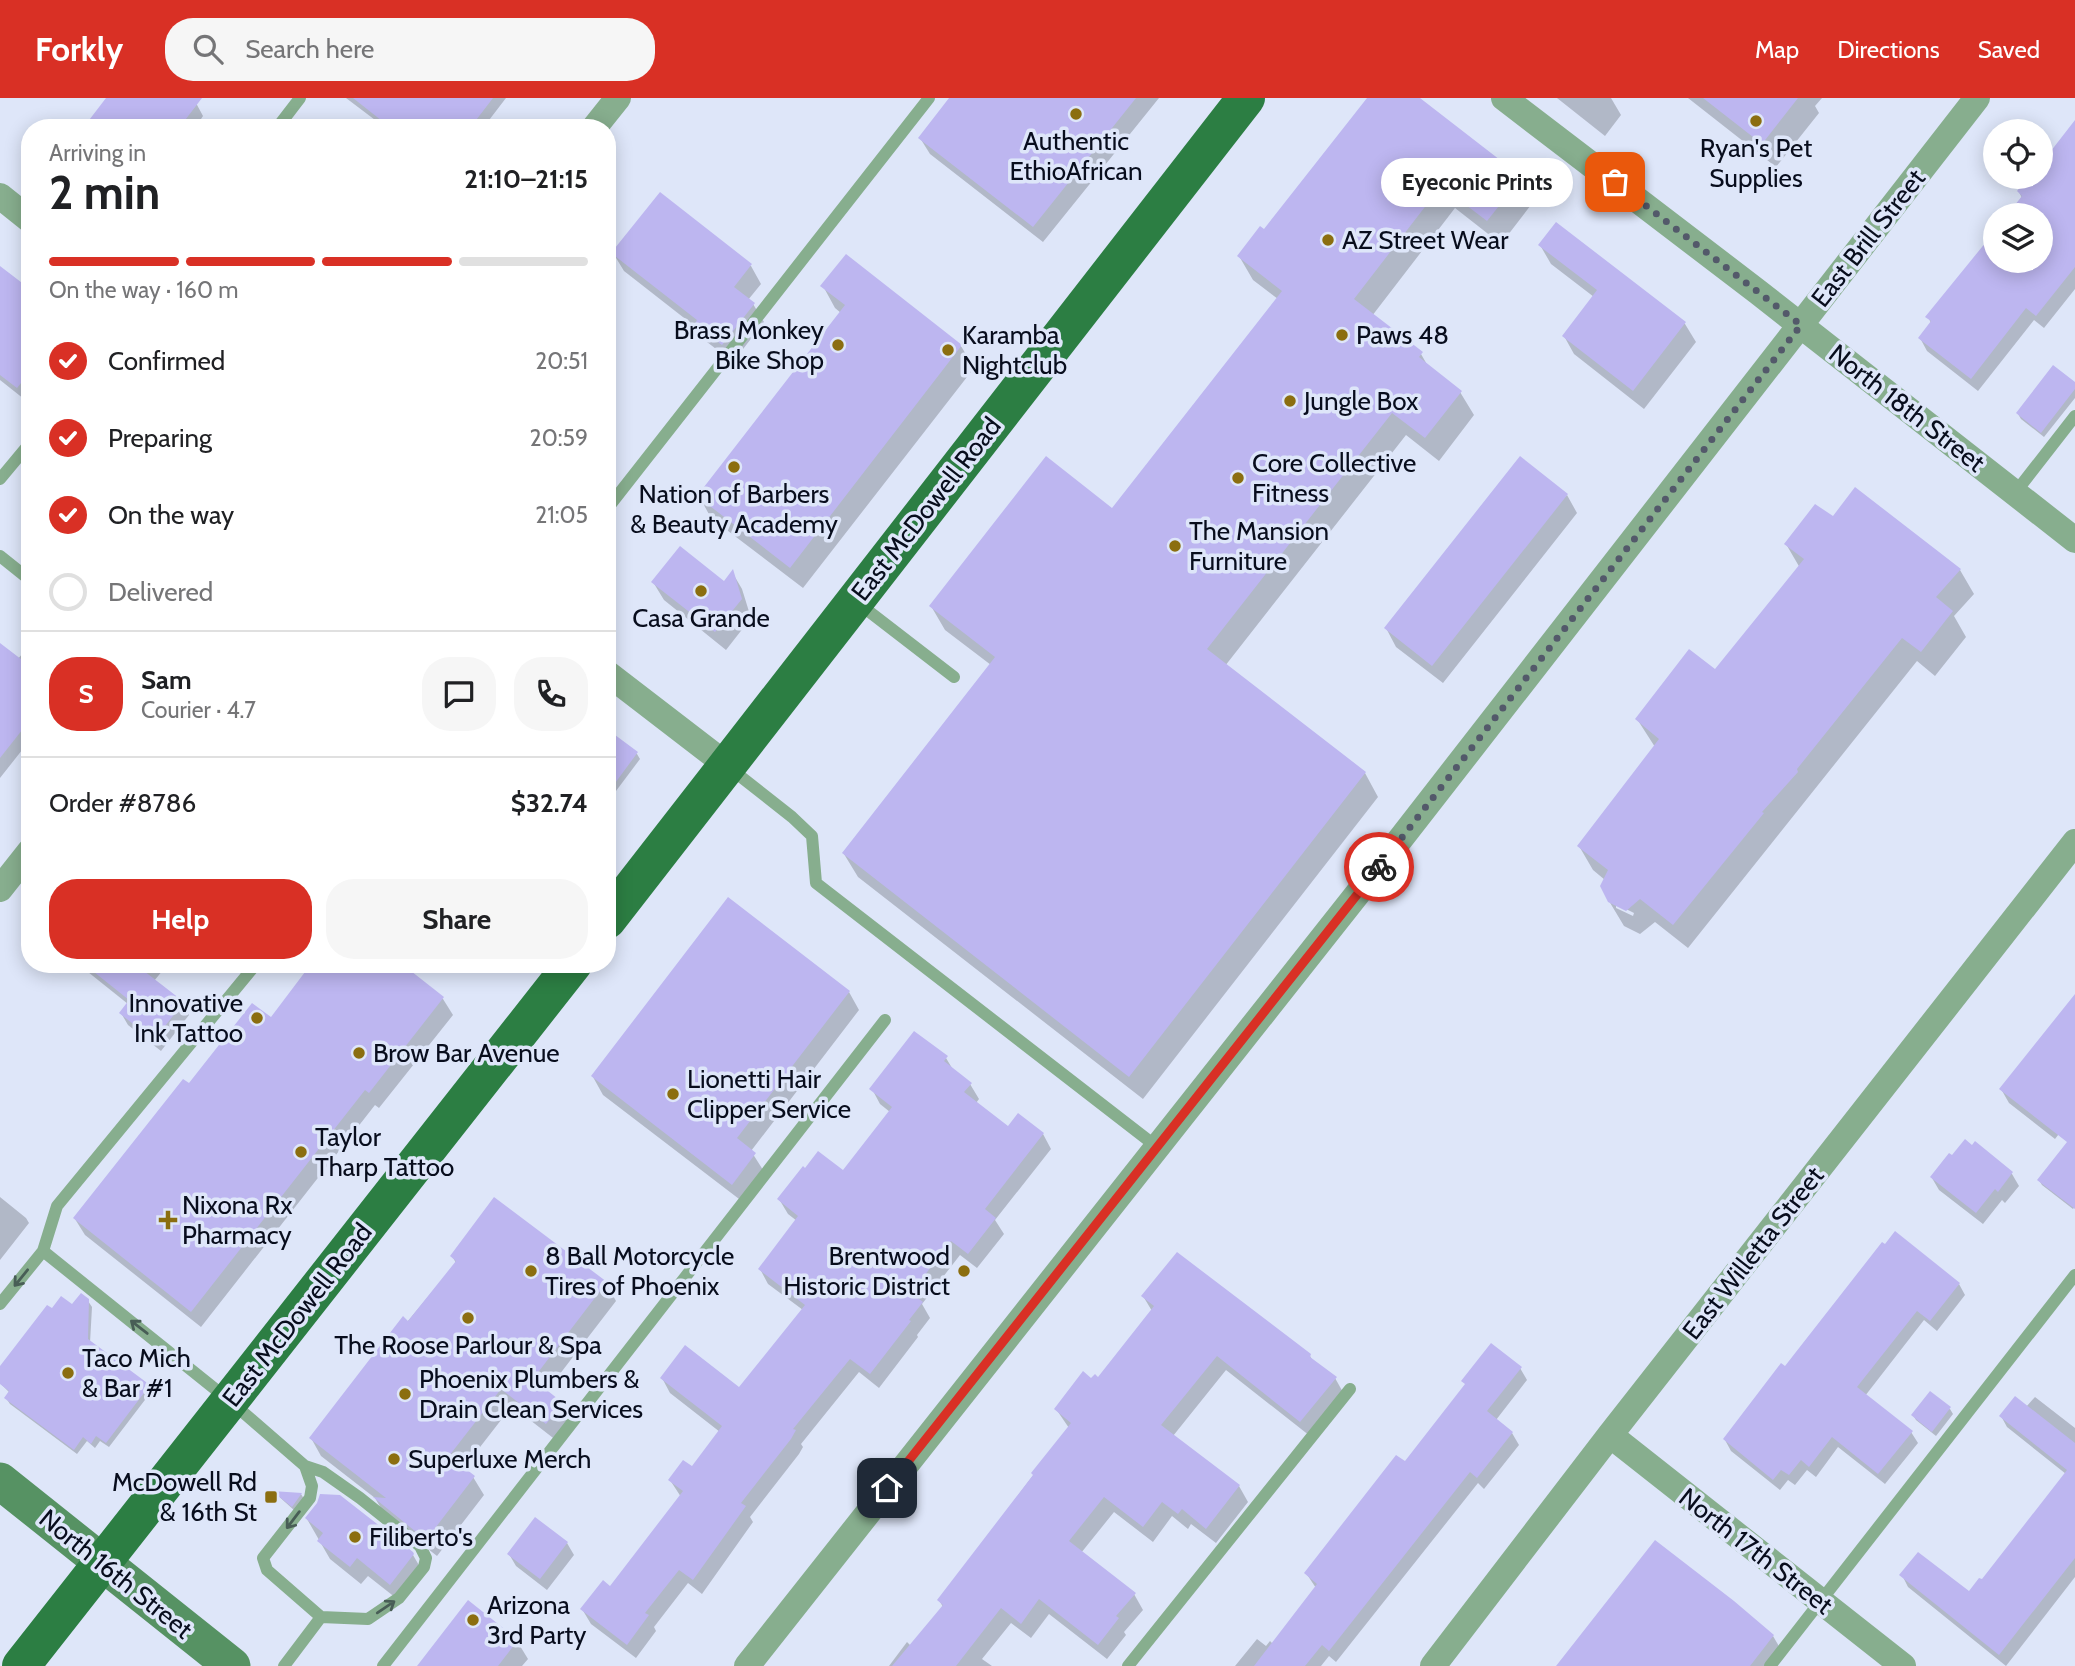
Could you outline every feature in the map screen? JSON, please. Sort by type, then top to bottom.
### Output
[{"type":"main road","name":"East McDowell Road","points":[[616,909],[1246,98]]},
{"type":"main road","name":"East McDowell Road","points":[[21,1666],[566,973]]},
{"type":"main road","name":"North 16th Street","points":[[0,1481],[232,1666]]},
{"type":"street","points":[[601,119],[618,98]]},
{"type":"street","name":"North 18th Street","points":[[1504,98],[1801,325],[2075,540]]},
{"type":"street","name":"East Brill Street","points":[[747,1666],[1381,864],[1977,98]]},
{"type":"street","points":[[0,196],[21,213]]},
{"type":"street","points":[[616,680],[728,766]]},
{"type":"street","name":"East Willetta Street","points":[[1433,1666],[1610,1435],[2075,842]]},
{"type":"street","points":[[0,889],[21,862]]},
{"type":"street","name":"North 17th Street","points":[[1610,1435],[1903,1666]]},
{"type":"lane","points":[[284,119],[300,98]]},
{"type":"lane","points":[[616,498],[929,98]]},
{"type":"lane","points":[[2015,493],[2075,416]]},
{"type":"lane","points":[[0,479],[21,454]]},
{"type":"lane","points":[[0,556],[21,573]]},
{"type":"lane","points":[[855,601],[954,677]]},
{"type":"lane","points":[[728,766],[812,836],[816,883],[1157,1147]]},
{"type":"lane","points":[[0,1304],[43,1251],[57,1206],[249,973]]},
{"type":"lane","points":[[383,1666],[885,1020]]},
{"type":"lane","points":[[43,1251],[230,1401],[305,1466],[323,1472],[420,1546],[426,1558],[424,1567],[399,1598],[368,1619],[321,1618],[267,1570],[263,1558],[310,1497],[312,1486],[305,1466]]},
{"type":"lane","points":[[1770,1666],[2075,1275]]},
{"type":"lane","points":[[1128,1666],[1350,1389]]},
{"type":"lane","points":[[284,1666],[321,1618]]},
{"type":"building","points":[[106,98],[202,98],[186,119],[90,119]]},
{"type":"building","points":[[353,98],[493,98],[477,119],[380,119]]},
{"type":"building","points":[[949,98],[1136,98],[1033,227],[918,138]]},
{"type":"building","points":[[1367,98],[1420,98],[1522,177],[1487,221],[1441,186],[1354,299],[1423,352],[1419,357],[1462,391],[1425,438],[1392,413],[1207,649],[1366,772],[1129,1077],[842,853],[995,657],[929,606],[1046,456],[1112,508],[1282,291],[1237,256],[1260,226],[1264,229]]},
{"type":"building","name":"Ryan's Pet Supplies","points":[[1703,98],[1798,98],[1762,144]]},
{"type":"building","points":[[2075,120],[2075,267],[2036,316],[2026,308],[1971,379],[1918,338],[1931,321],[1925,317],[1983,246],[1983,273],[2053,273],[2053,203],[2016,203],[2022,196],[2017,191],[2019,189],[2053,189],[2053,148]]},
{"type":"building","points":[[660,192],[752,264],[734,287],[755,303],[722,345],[695,324],[697,320],[616,257],[616,247]]},
{"type":"building","points":[[1556,222],[1686,322],[1633,391],[1562,336],[1597,290],[1538,245]]},
{"type":"building","points":[[846,254],[962,345],[790,568],[697,496],[845,305],[820,286]]},
{"type":"building","points":[[0,266],[21,282],[21,383],[17,388],[0,375]]},
{"type":"building","points":[[2053,365],[2075,382],[2075,389],[2041,433],[2016,413]]},
{"type":"building","points":[[1520,456],[1568,494],[1432,666],[1384,628]]},
{"type":"building","points":[[1855,487],[1961,569],[1936,597],[1953,611],[1921,652],[1902,638],[1797,769],[1798,772],[1762,812],[1764,813],[1673,925],[1640,899],[1626,911],[1608,902],[1600,886],[1608,870],[1577,846],[1659,739],[1635,719],[1689,649],[1715,669],[1804,559],[1784,544],[1815,504],[1833,516]]},
{"type":"building","name":"Casa Grande","points":[[680,546],[724,581],[733,569],[742,599],[715,632],[651,582]]},
{"type":"building","points":[[0,643],[21,659],[21,731],[0,758]]},
{"type":"building","points":[[616,736],[638,752],[616,782]]},
{"type":"building","points":[[728,897],[850,991],[737,1138],[756,1153],[732,1185],[591,1076]]},
{"type":"building","points":[[95,973],[147,973],[184,1002],[154,1040],[119,1013],[129,1000]]},
{"type":"building","points":[[304,973],[413,973],[444,997],[369,1093],[365,1090],[191,1312],[73,1218],[183,1079],[189,1083],[252,1003],[271,1017]]},
{"type":"building","points":[[2075,994],[2075,1209],[2037,1180],[2067,1142],[1999,1089]]},
{"type":"building","points":[[914,1031],[948,1056],[944,1061],[972,1083],[964,1092],[1008,1126],[1018,1113],[1044,1133],[985,1209],[996,1218],[968,1254],[951,1241],[911,1293],[923,1302],[870,1374],[850,1359],[793,1429],[796,1430],[791,1439],[741,1503],[746,1506],[693,1580],[679,1570],[645,1613],[649,1615],[627,1645],[580,1609],[603,1580],[610,1586],[683,1491],[668,1480],[683,1460],[692,1466],[722,1426],[660,1378],[685,1345],[739,1387],[805,1305],[758,1269],[798,1216],[777,1199],[818,1151],[843,1170],[892,1107],[869,1089]]},
{"type":"building","points":[[1965,1139],[1972,1145],[1975,1141],[2013,1172],[1998,1192],[1995,1189],[1976,1213],[1930,1177],[1949,1153],[1952,1155]]},
{"type":"building","points":[[494,1197],[607,1282],[533,1379],[563,1403],[546,1424],[501,1389],[449,1456],[475,1476],[426,1540],[373,1497],[386,1498],[309,1438],[403,1316],[408,1321],[456,1261],[450,1256]]},
{"type":"building","points":[[1895,1231],[1960,1283],[1930,1321],[1917,1311],[1857,1387],[1913,1431],[1878,1474],[1832,1437],[1809,1467],[1801,1460],[1789,1475],[1781,1470],[1773,1480],[1723,1439],[1781,1363],[1785,1366],[1882,1242],[1885,1244]]},
{"type":"building","points":[[1177,1252],[1311,1354],[1310,1357],[1337,1377],[1300,1422],[1217,1356],[1161,1425],[1240,1485],[1206,1529],[1182,1509],[1178,1514],[1162,1502],[1143,1527],[1104,1497],[1069,1541],[1136,1593],[1116,1616],[1119,1618],[1098,1645],[1039,1599],[1021,1624],[1001,1608],[956,1666],[892,1666],[943,1605],[937,1600],[1071,1423],[1054,1409],[1083,1371],[1091,1378],[1095,1374],[1098,1377],[1154,1306],[1141,1296]]},
{"type":"building","name":"Taco Mich & Bar #1","points":[[81,1293],[89,1299],[88,1339],[150,1385],[106,1443],[96,1436],[91,1444],[83,1437],[74,1450],[4,1398],[9,1391],[0,1384],[0,1366],[47,1305],[52,1308],[61,1296],[72,1304]]},
{"type":"building","points":[[1491,1343],[1522,1367],[1487,1411],[1513,1432],[1477,1478],[1470,1472],[1329,1651],[1322,1645],[1305,1666],[1254,1666],[1317,1584],[1304,1573],[1396,1455],[1405,1461],[1465,1384],[1461,1381]]},
{"type":"building","points":[[1930,1391],[1951,1407],[1932,1432],[1911,1415]]},
{"type":"building","points":[[2015,1396],[2075,1443],[2075,1558],[1999,1655],[1899,1575],[1918,1552],[1969,1591],[1979,1578],[1982,1579],[2067,1470],[1999,1416]]},
{"type":"building","points":[[272,1491],[302,1493],[292,1507]]},
{"type":"building","name":"Filiberto's","points":[[320,1494],[340,1495],[413,1552],[390,1585],[357,1558],[350,1567],[317,1541],[323,1533],[305,1518],[317,1503]]},
{"type":"building","points":[[535,1517],[568,1542],[540,1579],[507,1554]]},
{"type":"building","points":[[1655,1540],[1774,1635],[1750,1666],[1556,1666]]},
{"type":"building","name":"Arizona 3rd Party","points":[[468,1600],[518,1640],[498,1666],[417,1666]]},
{"type":"way so far","points":[[1379,867],[1801,325],[1615,182]]},
{"type":"place","name":"Authentic EthioAfrican","points":[[1076,114]]},
{"type":"place","name":"Ryan's Pet Supplies","points":[[1756,121]]},
{"type":"place","name":"Eyeconic Prints","points":[[1615,182]]},
{"type":"place","name":"AZ Street Wear","points":[[1328,240]]},
{"type":"place","name":"Paws 48","points":[[1342,335]]},
{"type":"place","name":"Brass Monkey Bike Shop","points":[[838,345]]},
{"type":"place","name":"Karamba Nightclub","points":[[948,350]]},
{"type":"place","name":"Jungle Box","points":[[1290,401]]},
{"type":"place","name":"Nation of Barbers & Beauty Academy","points":[[734,467]]},
{"type":"place","name":"Core Collective Fitness","points":[[1238,478]]},
{"type":"place","name":"The Mansion Furniture","points":[[1175,546]]},
{"type":"place","name":"Casa Grande","points":[[701,591]]},
{"type":"place","name":"Innovative Ink Tattoo","points":[[257,1018]]},
{"type":"place","name":"Brow Bar Avenue","points":[[359,1053]]},
{"type":"place","name":"Lionetti Hair Clipper Service","points":[[673,1094]]},
{"type":"place","name":"Taylor Tharp Tattoo","points":[[301,1152]]},
{"type":"place","name":"Nixona Rx Pharmacy","points":[[168,1220]]},
{"type":"place","name":"8 Ball Motorcycle Tires of Phoenix","points":[[531,1271]]},
{"type":"place","name":"Brentwood Historic District","points":[[964,1271]]},
{"type":"place","name":"The Roose Parlour & Spa","points":[[468,1318]]},
{"type":"place","name":"Taco Mich & Bar #1","points":[[68,1373]]},
{"type":"place","name":"Phoenix Plumbers & Drain Clean Services","points":[[405,1394]]},
{"type":"place","name":"Superluxe Merch","points":[[394,1459]]},
{"type":"place","name":"McDowell Rd & 16th St","points":[[271,1497]]},
{"type":"place","name":"Filiberto's","points":[[355,1537]]},
{"type":"place","name":"Arizona 3rd Party","points":[[473,1620]]},
{"type":"route","points":[[887,1488],[1379,867]]}]
